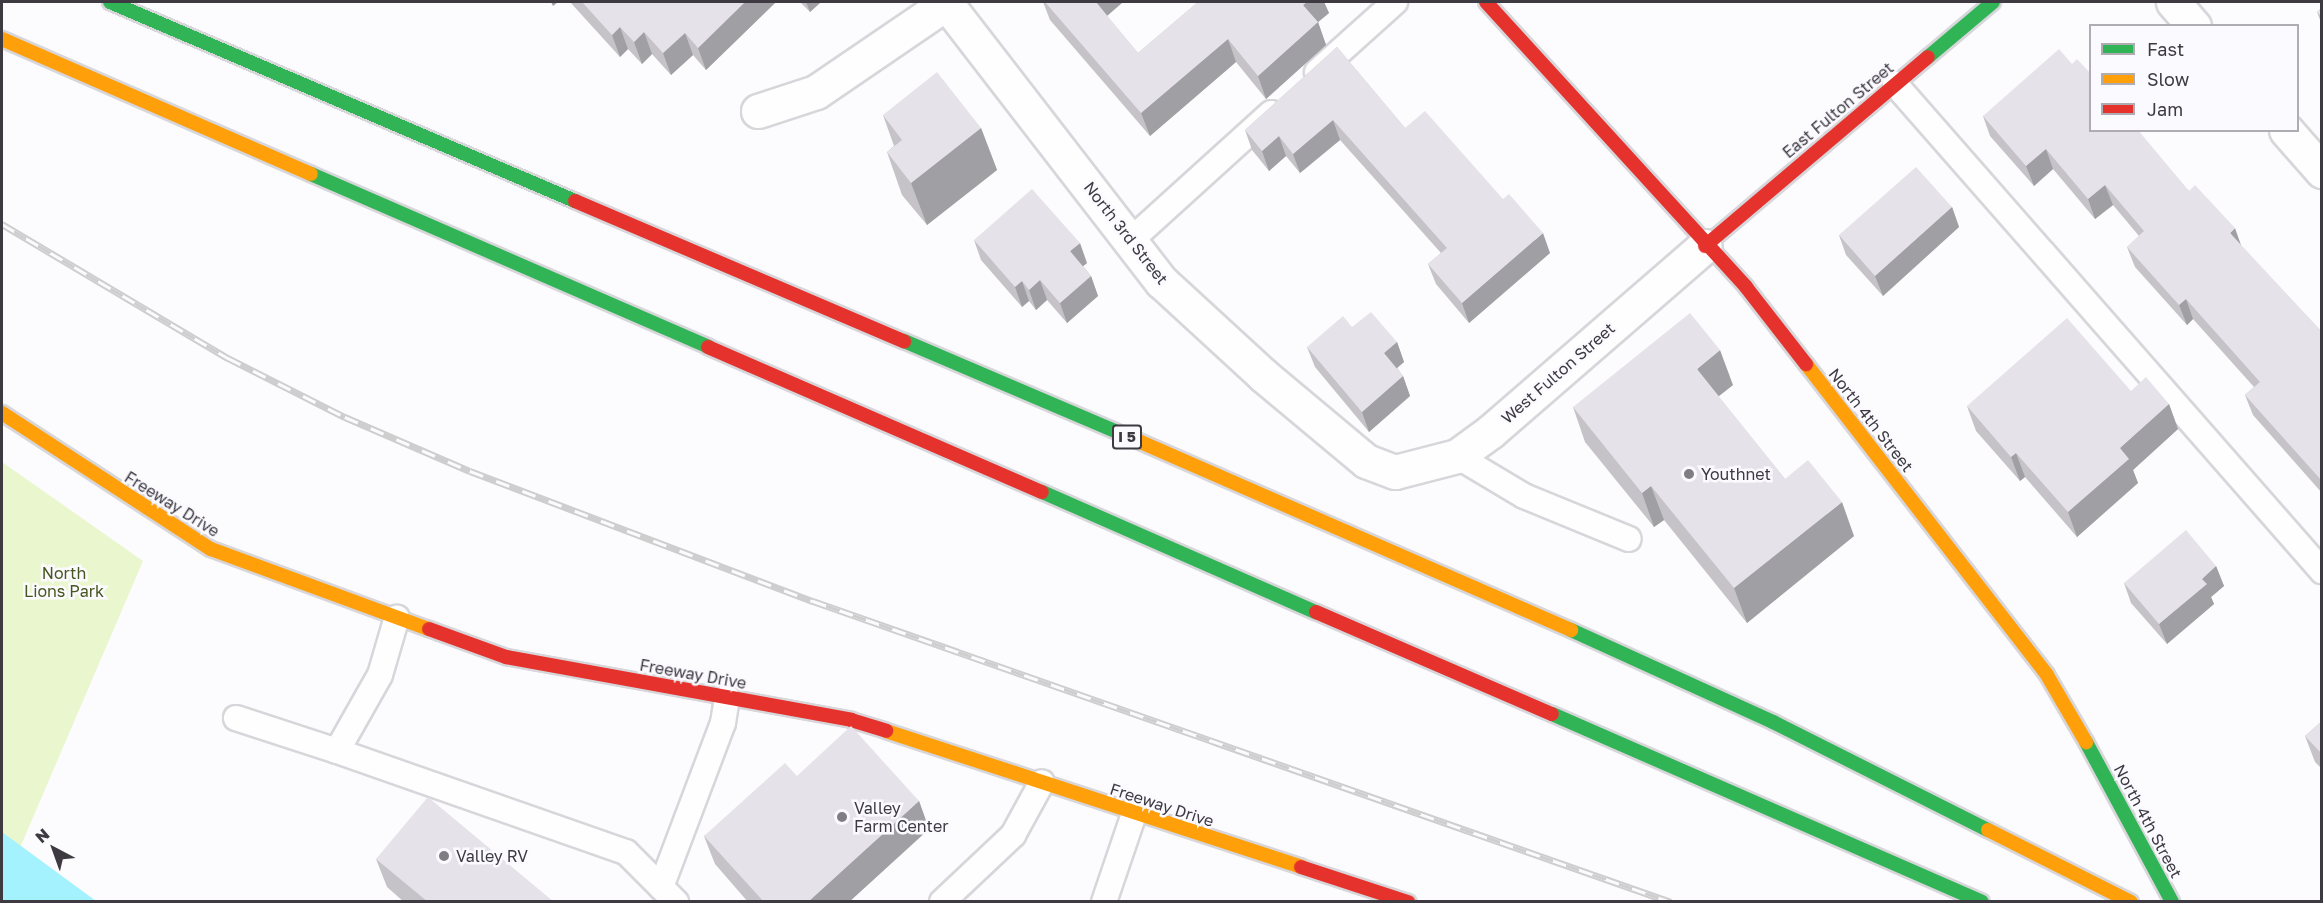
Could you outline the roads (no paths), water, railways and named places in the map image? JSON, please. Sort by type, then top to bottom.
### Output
[{"type":"main road","name":"I 5","points":[[110,2],[1436,569],[1773,722],[2131,902]]},
{"type":"main road","name":"North 4th Street","points":[[1486,2],[1705,246],[1746,287],[1952,550],[2047,675],[2124,806],[2172,902]]},
{"type":"main road","name":"East Fulton Street","points":[[1705,246],[1993,2]]},
{"type":"main road","points":[[2,39],[1982,902]]},
{"type":"main road","name":"Freeway Drive","points":[[2,414],[211,549],[506,657],[851,720],[1394,899]]},
{"type":"street","points":[[758,111],[816,92],[947,2]]},
{"type":"street","name":"North 3rd Street","points":[[947,2],[1162,282],[1263,375],[1366,461],[1395,472]]},
{"type":"street","points":[[2173,2],[2192,24]]},
{"type":"street","points":[[2288,132],[2322,171]]},
{"type":"street","name":"West Fulton Street","points":[[1395,472],[1457,456],[1490,432],[1705,246]]},
{"type":"lane","points":[[1131,240],[1395,2]]},
{"type":"lane","points":[[1895,84],[2322,571]]},
{"type":"lane","points":[[1457,456],[1524,496],[1629,539]]},
{"type":"lane","points":[[337,751],[380,675],[397,617]]},
{"type":"lane","points":[[236,718],[626,852],[668,894],[723,723],[727,697]]},
{"type":"lane","points":[[942,902],[1013,834],[1042,783]]},
{"type":"lane","points":[[1104,902],[1134,814]]},
{"type":"water","points":[[2,832],[96,901],[2,901]]},
{"type":"railway","points":[[2,224],[228,358],[345,417],[470,471],[813,601],[1671,902]]},
{"type":"place","name":"Youthnet","points":[[1689,474]]},
{"type":"place","name":"Valley Farm Center","points":[[842,817]]},
{"type":"place","name":"Valley RV","points":[[444,856]]},
{"type":"park label","name":"North Lions Park","points":[[64,582]]}]
